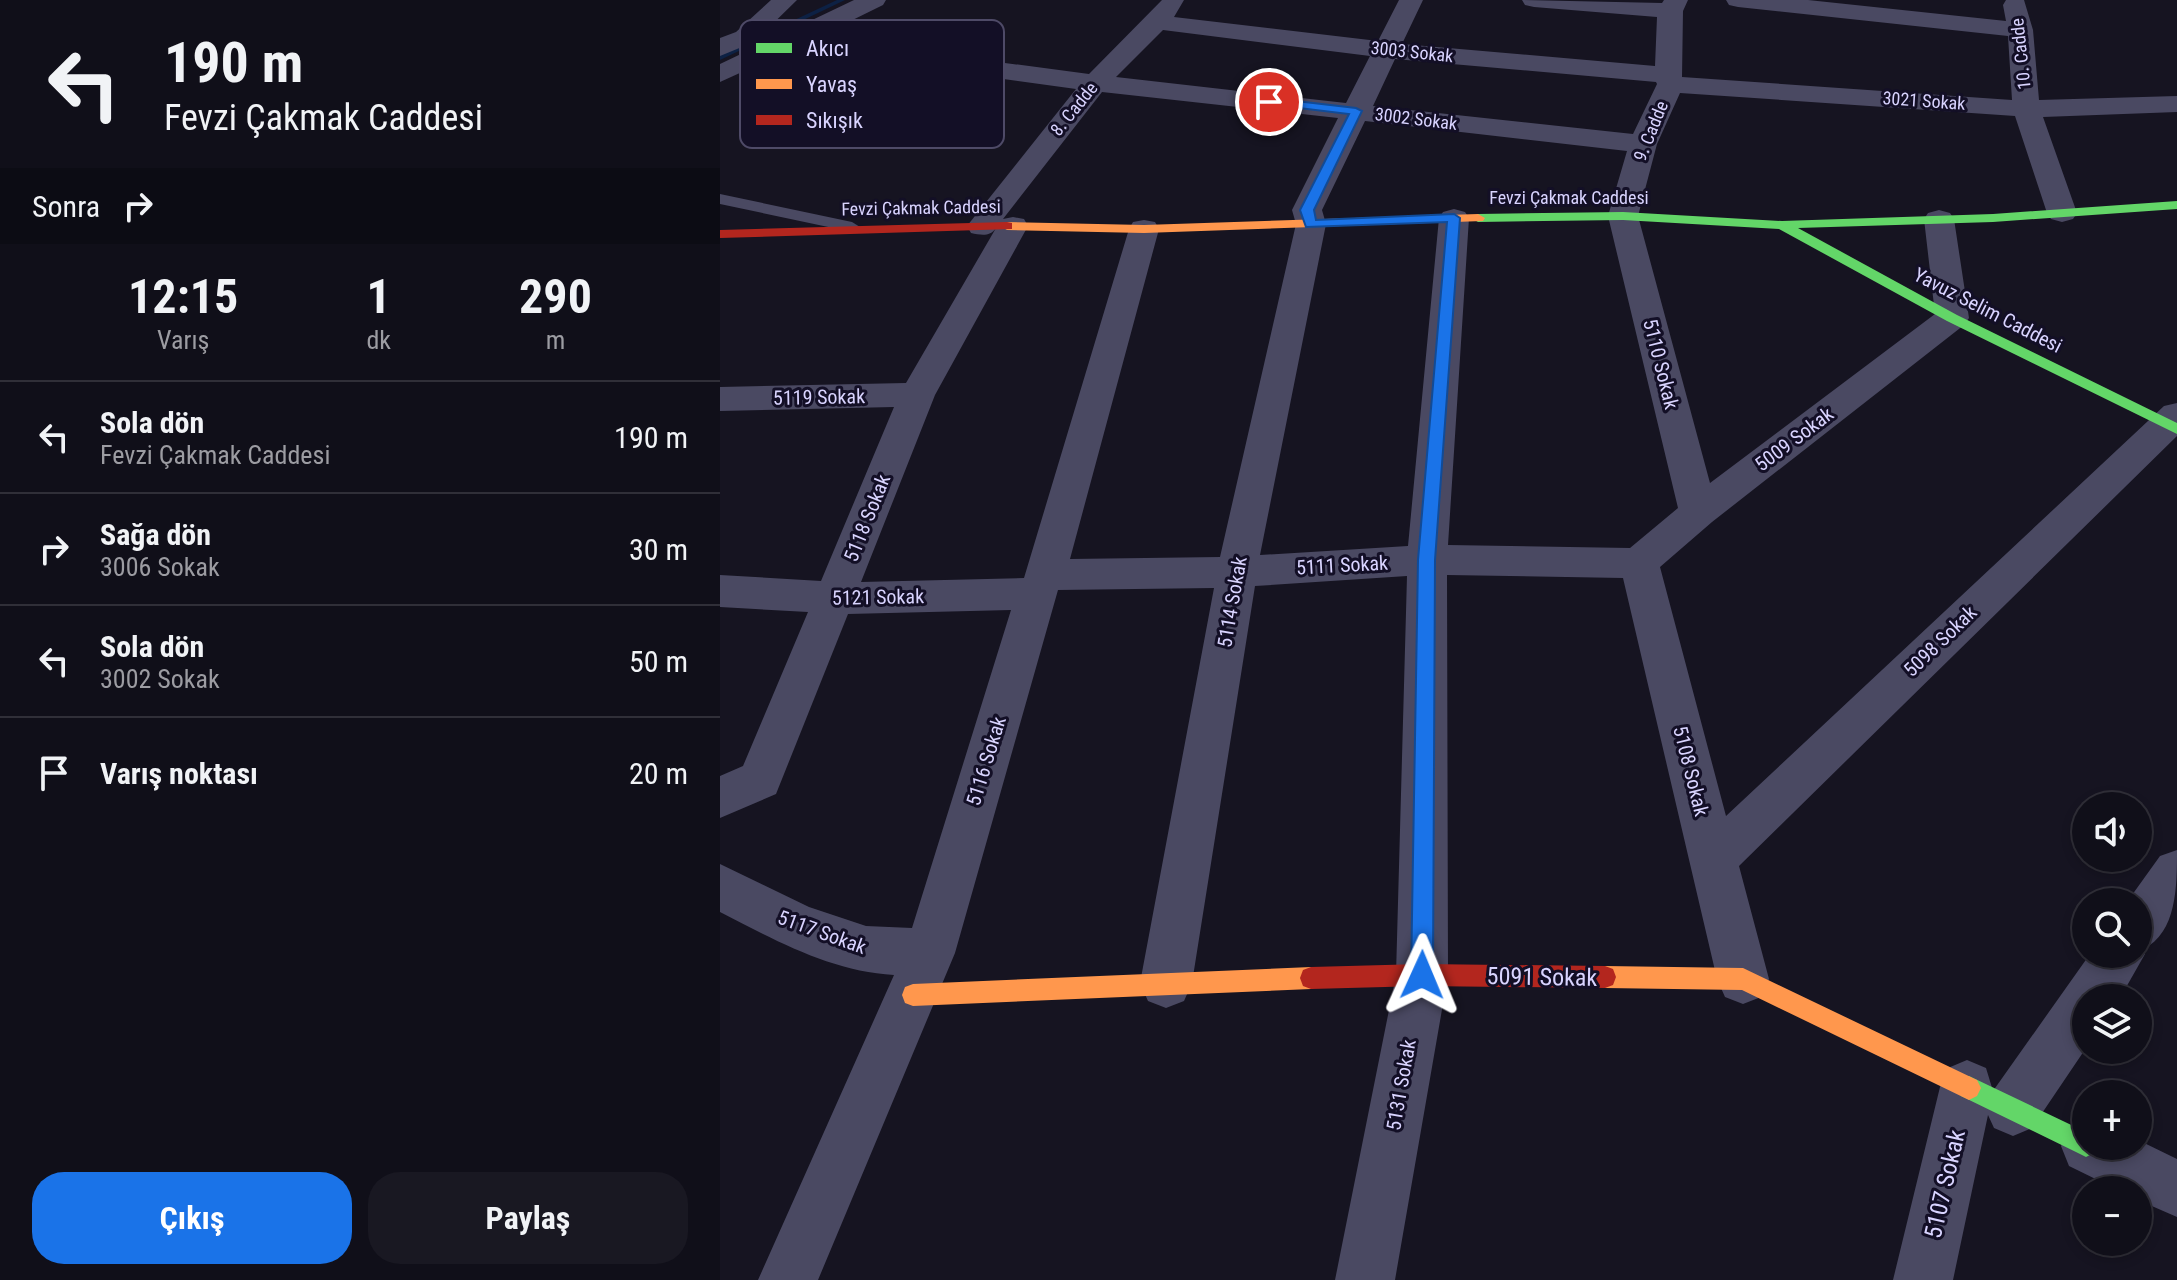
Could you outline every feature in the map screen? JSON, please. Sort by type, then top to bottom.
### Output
[{"type":"street","points":[[763,20],[785,0]]},
{"type":"street","points":[[833,20],[874,0]]},
{"type":"street","name":"8. Cadde","points":[[998,226],[1095,83],[1157,22],[1174,0]]},
{"type":"street","name":"5114 Sokak","points":[[1166,983],[1237,572],[1311,224],[1307,210],[1384,49],[1411,0]]},
{"type":"street","points":[[1534,0],[1673,5]]},
{"type":"street","points":[[1738,0],[2020,30]]},
{"type":"street","name":"10. Cadde","points":[[2014,0],[2020,30],[2026,109],[2062,213]]},
{"type":"street","name":"9. Cadde","points":[[1623,216],[1643,144],[1669,79],[1673,5]]},
{"type":"street","name":"3003 Sokak","points":[[1157,22],[1669,79]]},
{"type":"street","points":[[720,48],[740,39]]},
{"type":"street","points":[[720,74],[740,65]]},
{"type":"street","name":"3002 Sokak","points":[[1004,71],[1643,144]]},
{"type":"street","name":"3021 Sokak","points":[[1669,79],[2026,109],[2177,104]]},
{"type":"street","name":"Fevzi Çakmak Caddesi","points":[[720,234],[998,226],[1144,229],[1454,218],[1623,216],[1782,225],[2177,205]]},
{"type":"street","name":"5110 Sokak","points":[[1623,216],[1698,512]]},
{"type":"street","name":"5131 Sokak","points":[[1365,1280],[1422,975],[1427,560],[1454,218]]},
{"type":"street","points":[[1939,219],[1952,318]]},
{"type":"street","name":"Yavuz Selim Caddesi","points":[[1782,225],[1952,318],[2173,423]]},
{"type":"street","name":"5118 Sokak","points":[[720,798],[760,780],[917,395],[998,226]]},
{"type":"street","name":"5116 Sokak","points":[[788,1280],[921,974],[1041,584],[1144,229]]},
{"type":"street","name":"5009 Sokak","points":[[1639,563],[1698,512],[1952,318]]},
{"type":"street","name":"5119 Sokak","points":[[725,407],[917,395]]},
{"type":"street","name":"5098 Sokak","points":[[1713,859],[2173,423]]},
{"type":"street","name":"5111 Sokak","points":[[1041,584],[1427,560],[1639,563]]},
{"type":"street","name":"5108 Sokak","points":[[1639,563],[1743,979]]},
{"type":"street","name":"5121 Sokak","points":[[720,591],[835,598],[1041,584]]},
{"type":"street","points":[[2152,908],[2177,872]]},
{"type":"street","name":"5117 Sokak","points":[[720,887],[798,927],[866,950],[921,974]]},
{"type":"street","name":"5091 Sokak","points":[[921,974],[1166,983],[1422,975],[1743,979],[2072,1138]]},
{"type":"street","points":[[1990,1098],[2072,1017]]},
{"type":"street","name":"5107 Sokak","points":[[1923,1280],[1990,1098]]},
{"type":"street","name":"5091 Sokak","points":[[2118,1160],[2177,1189]]},
{"type":"lane","points":[[720,199],[864,230]]},
{"type":"waterway","points":[[800,20],[842,0]]},
{"type":"waterway","points":[[720,58],[740,48]]},
{"type":"traffic: fast","points":[[1478,218],[1623,216],[1782,225],[1993,218],[2177,205]]},
{"type":"traffic: fast","points":[[1782,225],[1952,318],[2177,429]]},
{"type":"traffic: fast","points":[[1969,1088],[2072,1138]]},
{"type":"traffic: slow","points":[[1007,226],[1144,229],[1478,218]]},
{"type":"traffic: slow","points":[[1605,977],[1743,979],[1969,1088]]},
{"type":"traffic: slow","points":[[913,995],[1311,978]]},
{"type":"traffic: jam","points":[[720,234],[1007,226]]},
{"type":"traffic: jam","points":[[1311,978],[1422,975],[1605,977]]},
{"type":"route","points":[[1269,102],[1356,111],[1307,210],[1311,224],[1454,218],[1427,560],[1422,975]]}]
